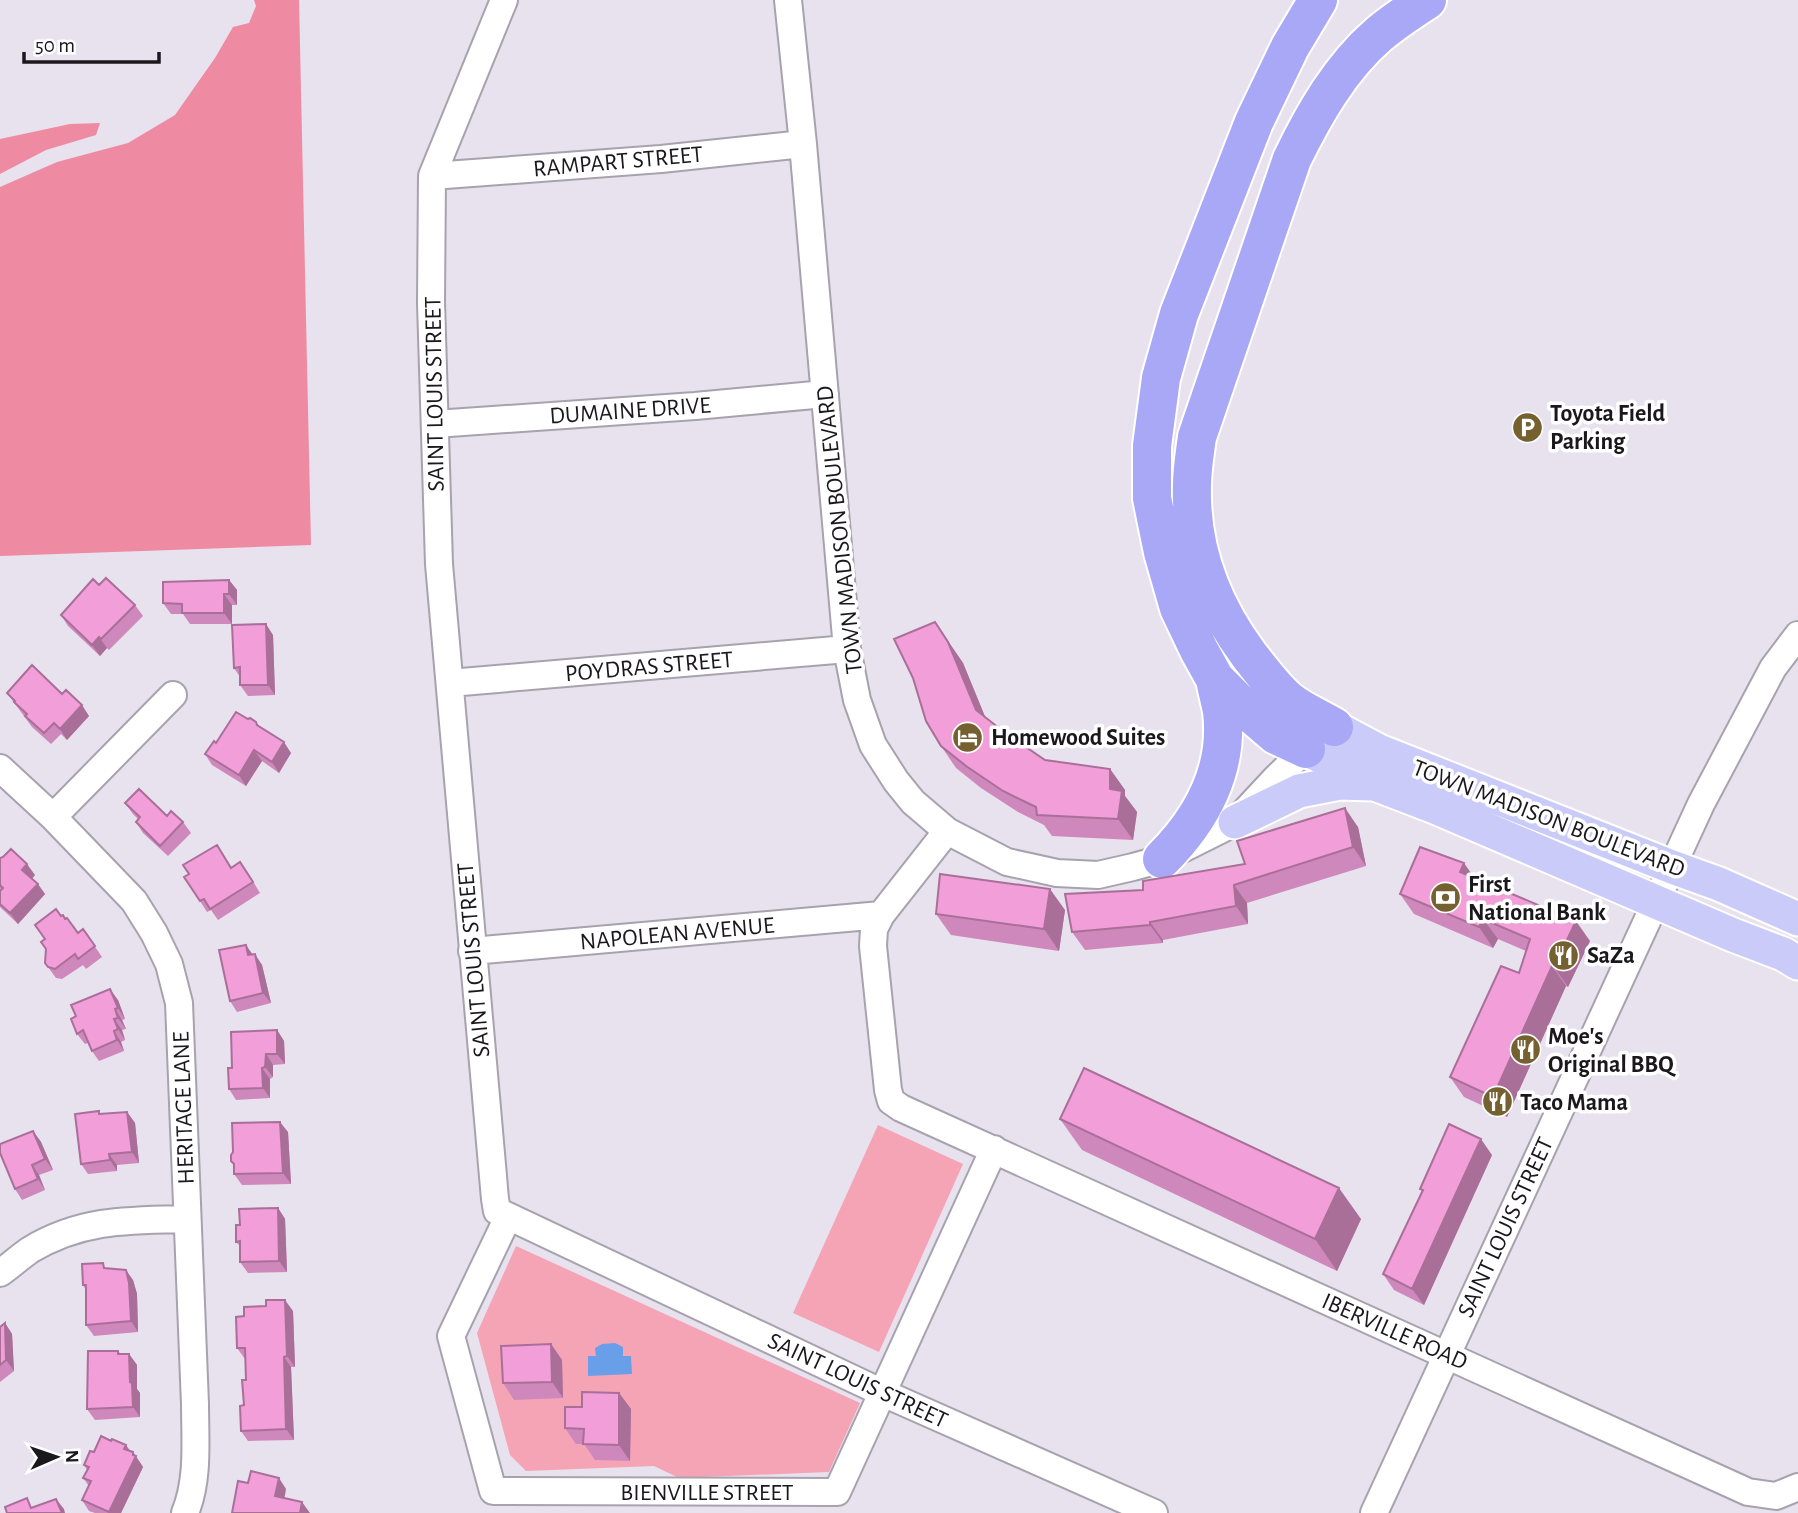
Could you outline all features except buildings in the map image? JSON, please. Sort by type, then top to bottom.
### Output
[{"type":"highway","points":[[1162,859],[1196,818],[1216,777],[1222,739],[1222,712],[1215,679],[1179,608],[1163,552],[1152,498],[1152,446],[1161,378],[1179,314],[1254,122],[1290,47],[1318,0]]},
{"type":"highway","points":[[1320,738],[1261,670],[1235,635],[1211,591],[1200,558],[1194,526],[1192,484],[1197,436],[1292,159],[1306,129],[1348,68],[1377,36],[1427,0]]},
{"type":"highway","points":[[1215,679],[1276,735],[1320,738]]},
{"type":"main road","name":"TOWN MADISON BOULEVARD","points":[[1320,738],[1375,784],[1783,954],[1798,963]]},
{"type":"main road","name":"TOWN MADISON BOULEVARD","points":[[1320,738],[1379,751],[1719,884],[1798,919]]},
{"type":"main road","points":[[1235,822],[1300,791],[1340,783],[1375,784]]},
{"type":"street","name":"SAINT LOUIS STREET","points":[[504,0],[432,176],[431,303],[439,564],[472,951],[498,1211],[883,1393],[1154,1513]]},
{"type":"street","name":"TOWN MADISON BOULEVARD","points":[[788,0],[847,649],[857,700],[873,745],[896,781],[913,802],[947,831],[1007,862],[1057,873],[1098,875],[1162,859],[1235,822],[1320,738]]},
{"type":"street","name":"RAMPART STREET","points":[[432,176],[661,159],[803,145]]},
{"type":"street","name":"DUMAINE DRIVE","points":[[435,424],[825,394]]},
{"type":"street","name":"SAINT LOUIS STREET","points":[[1374,1513],[1701,804],[1773,668],[1798,635]]},
{"type":"street","name":"POYDRAS STREET","points":[[450,683],[847,649]]},
{"type":"street","points":[[53,817],[173,695]]},
{"type":"street","name":"HERITAGE LANE","points":[[0,768],[53,817],[134,901],[169,964],[179,1003],[195,1404],[195,1462],[191,1499],[185,1513]]},
{"type":"street","points":[[881,915],[947,831]]},
{"type":"street","name":"NAPOLEAN AVENUE","points":[[472,951],[881,915]]},
{"type":"street","name":"IBERVILLE ROAD","points":[[881,915],[874,929],[873,946],[888,1090],[891,1101],[901,1108],[1748,1492],[1776,1496],[1798,1487]]},
{"type":"street","name":"BIENVILLE STREET","points":[[508,1217],[451,1336],[493,1491],[837,1492],[995,1149]]},
{"type":"street","points":[[0,1273],[30,1251],[64,1233],[104,1222],[187,1219]]},
{"type":"shaded area","points":[[254,0],[299,0],[311,545],[0,556],[0,187],[57,162],[128,143],[175,115],[233,27],[249,23],[256,6]]},
{"type":"shaded area","points":[[100,123],[96,135],[46,150],[0,174],[0,139],[70,124]]},
{"type":"shaded area","points":[[878,1125],[963,1164],[879,1352],[793,1313]]},
{"type":"shaded area","points":[[516,1246],[860,1403],[829,1472],[679,1478],[654,1466],[526,1471],[510,1455],[477,1333]]},
{"type":"water","points":[[615,1343],[623,1347],[623,1356],[631,1356],[632,1374],[588,1376],[588,1356],[596,1356],[595,1348],[602,1344]]},
{"type":"place","name":"Toyota Field Parking","points":[[1527,427]]},
{"type":"place","name":"Homewood Suites","points":[[968,737]]},
{"type":"place","name":"First National Bank","points":[[1445,898]]},
{"type":"place","name":"SaZa","points":[[1564,955]]},
{"type":"place","name":"Moe's Original BBQ","points":[[1525,1050]]},
{"type":"place","name":"Taco Mama","points":[[1497,1102]]}]
